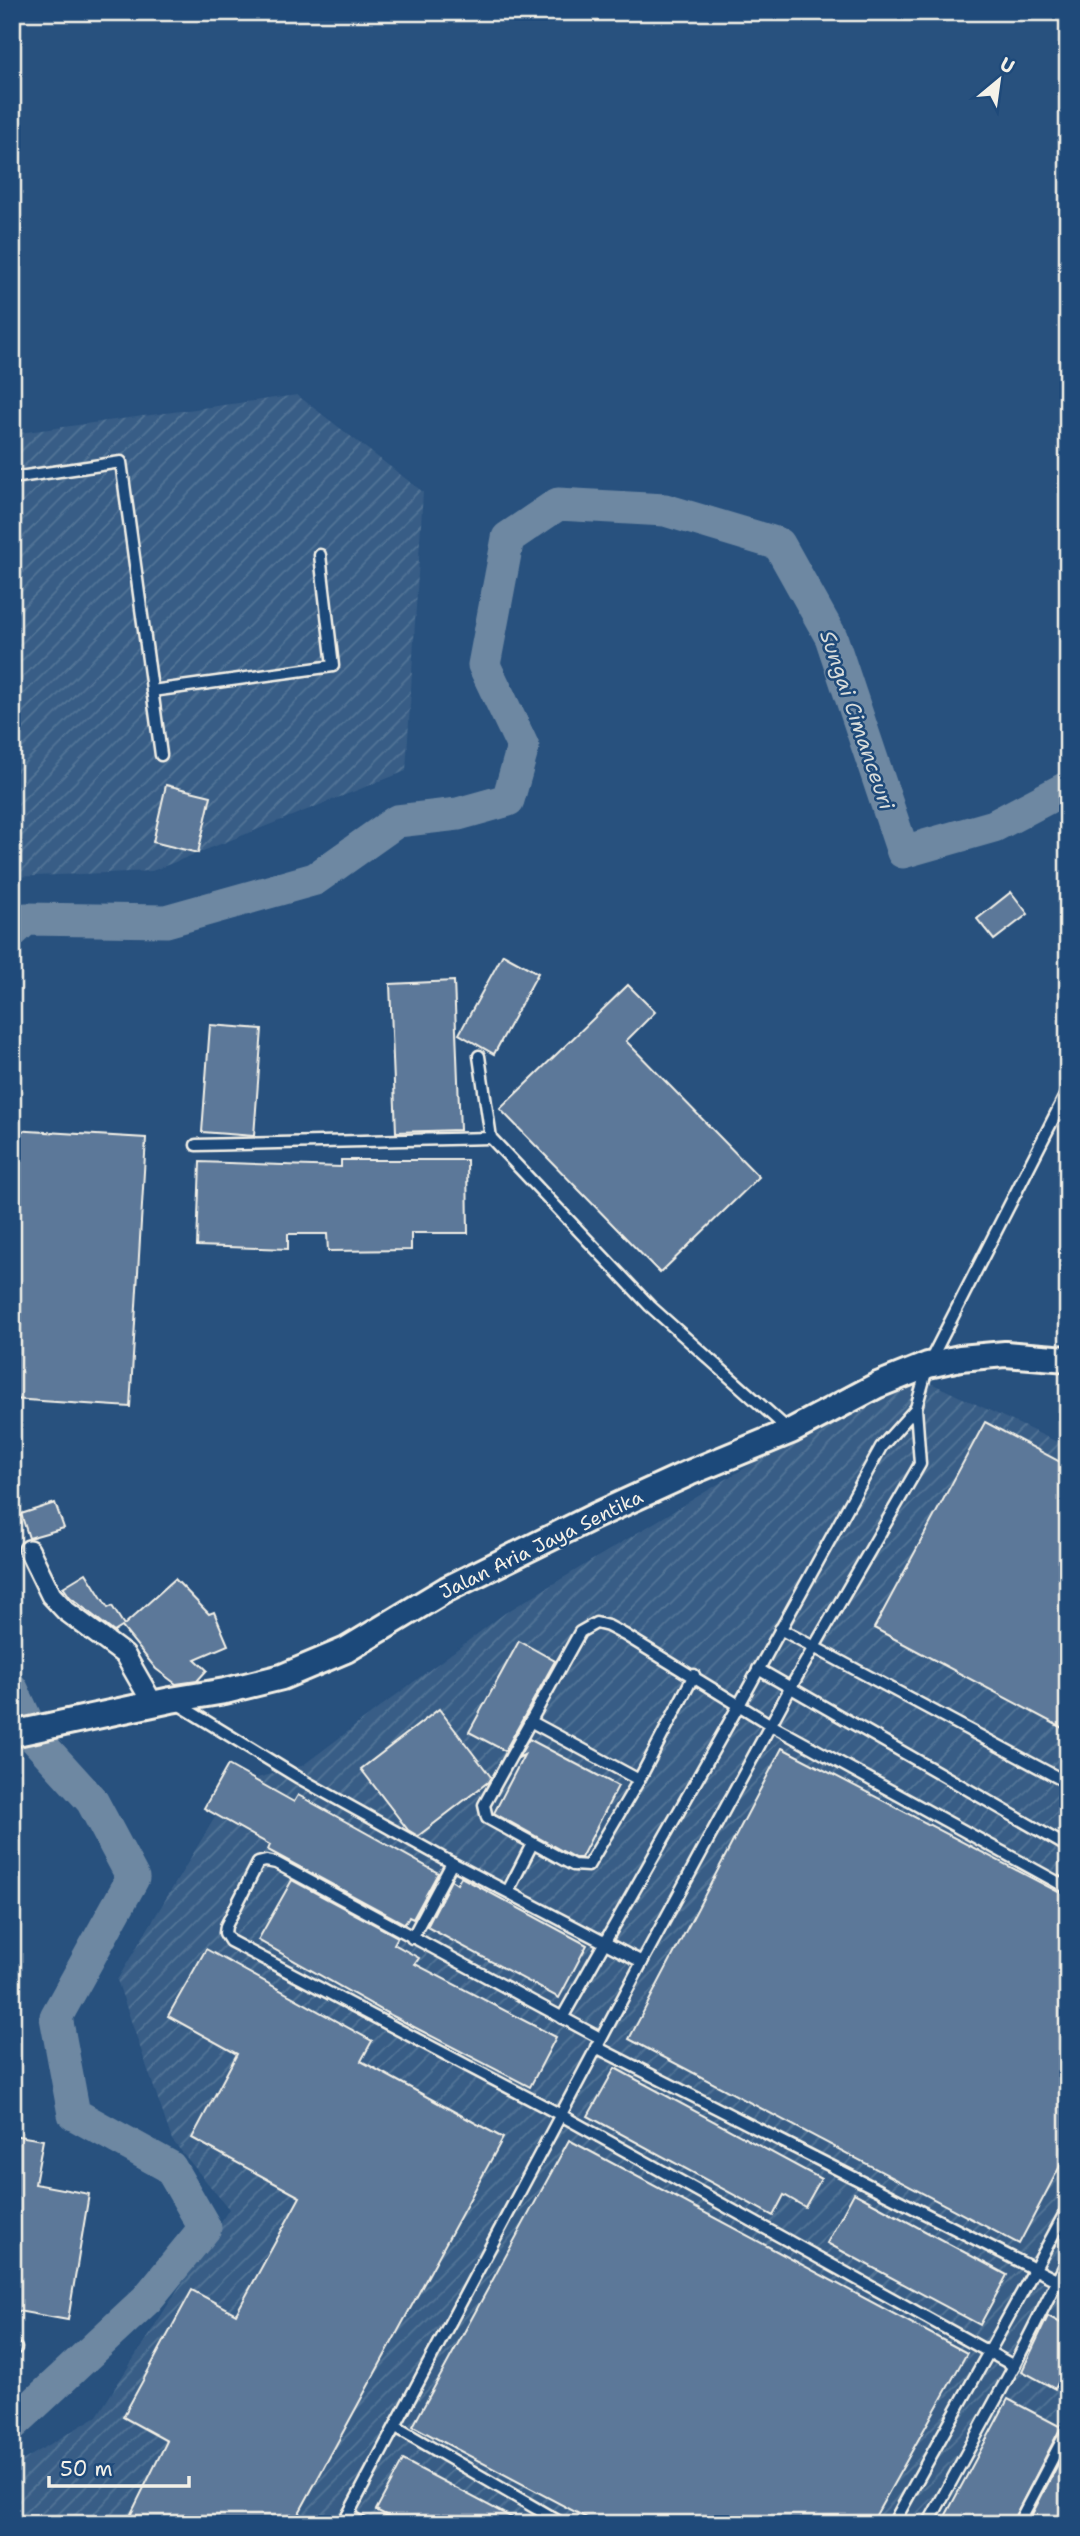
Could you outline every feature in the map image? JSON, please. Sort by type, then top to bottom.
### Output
[{"type":"street","name":"Jalan Aria Jaya Sentika","points":[[12,1734],[282,1677],[346,1650],[447,1589],[491,1567],[689,1473],[791,1431],[878,1385],[928,1365],[960,1358],[1005,1354],[1068,1359]]},
{"type":"street","points":[[29,1550],[51,1595],[66,1611],[125,1655],[162,1702]]},
{"type":"lane","points":[[12,478],[121,462],[161,755]]},
{"type":"lane","points":[[152,691],[333,666],[320,555]]},
{"type":"lane","points":[[479,1056],[491,1138],[650,1306],[791,1431]]},
{"type":"lane","points":[[364,2524],[345,2519],[396,2427],[559,2114],[771,1725],[920,1464],[916,1408],[928,1365],[1068,1090]]},
{"type":"lane","points":[[196,1145],[491,1138]]},
{"type":"lane","points":[[562,2018],[881,1447],[916,1408]]},
{"type":"lane","points":[[694,1675],[639,1780],[588,1866],[573,1865],[487,1818],[484,1805],[530,1721],[580,1632],[596,1623],[608,1626],[694,1675],[771,1725],[1068,1888]]},
{"type":"lane","points":[[780,1629],[1068,1783]]},
{"type":"lane","points":[[758,1669],[1068,1847]]},
{"type":"lane","points":[[162,1702],[452,1863],[642,1962]]},
{"type":"lane","points":[[530,1721],[639,1780]]},
{"type":"lane","points":[[508,1891],[532,1844]]},
{"type":"lane","points":[[1014,2366],[559,2114],[230,1941],[225,1933],[226,1926],[258,1863],[276,1863],[562,2018],[598,2043],[1068,2286]]},
{"type":"lane","points":[[412,1938],[452,1863]]},
{"type":"lane","points":[[893,2524],[1068,2207]]},
{"type":"lane","points":[[928,2524],[1014,2366],[1068,2259]]},
{"type":"lane","points":[[396,2427],[562,2524]]},
{"type":"lane","points":[[1018,2524],[1068,2429]]},
{"type":"shaded area","points":[[297,395],[423,492],[406,771],[152,871],[12,877],[12,434]]},
{"type":"shaded area","points":[[905,1371],[1068,1447],[1068,2524],[12,2524],[12,2467],[97,2416],[229,2209],[172,2140],[117,1980],[235,1784],[302,1766],[505,1613]]},
{"type":"building","points":[[166,785],[211,796],[198,853],[153,842]]},
{"type":"building","points":[[1011,892],[1028,914],[994,940],[977,919]]},
{"type":"building","points":[[503,954],[538,973],[494,1054],[459,1034]]},
{"type":"building","points":[[454,981],[460,1130],[396,1132],[390,984]]},
{"type":"building","points":[[628,985],[655,1012],[626,1041],[759,1177],[660,1273],[500,1109]]},
{"type":"building","points":[[210,1025],[262,1029],[254,1136],[202,1132]]},
{"type":"building","points":[[12,1130],[146,1138],[130,1407],[12,1399]]},
{"type":"building","points":[[341,1160],[467,1160],[468,1233],[411,1233],[411,1250],[328,1251],[327,1234],[288,1234],[288,1249],[197,1246],[200,1162],[341,1167]]},
{"type":"building","points":[[985,1422],[1068,1466],[1068,1731],[874,1628]]},
{"type":"building","points":[[55,1503],[64,1528],[29,1538],[21,1514]]},
{"type":"building","points":[[86,1573],[108,1608],[112,1606],[124,1625],[175,1579],[209,1614],[214,1612],[228,1645],[195,1659],[207,1670],[197,1681],[176,1684],[156,1669],[122,1627],[114,1632],[70,1597],[63,1587]]},
{"type":"building","points":[[519,1641],[555,1661],[505,1751],[469,1732]]},
{"type":"building","points":[[439,1709],[491,1777],[418,1836],[408,1830],[361,1769]]},
{"type":"building","points":[[529,1739],[618,1786],[581,1858],[575,1858],[494,1813],[524,1755],[518,1758]]},
{"type":"building","points":[[782,1748],[1068,1897],[1068,2151],[1019,2244],[629,2039]]},
{"type":"building","points":[[228,1765],[294,1802],[298,1795],[438,1873],[413,1919],[409,1917],[405,1924],[268,1850],[270,1845],[204,1808]]},
{"type":"building","points":[[461,1877],[587,1945],[559,1998],[427,1927],[451,1880],[457,1884]]},
{"type":"building","points":[[292,1880],[398,1937],[394,1944],[419,1958],[415,1964],[556,2037],[530,2087],[387,2013],[258,1940]]},
{"type":"building","points":[[206,1949],[372,2041],[361,2061],[503,2138],[293,2524],[126,2524],[167,2441],[123,2417],[192,2290],[236,2314],[300,2197],[192,2138],[237,2054],[168,2016]]},
{"type":"building","points":[[615,2068],[821,2179],[805,2207],[784,2195],[773,2216],[588,2116]]},
{"type":"building","points":[[12,2135],[43,2140],[35,2184],[89,2194],[68,2320],[12,2310]]},
{"type":"building","points":[[569,2140],[967,2353],[871,2524],[598,2524],[413,2426]]},
{"type":"building","points":[[854,2193],[1007,2275],[980,2325],[827,2243]]},
{"type":"building","points":[[1048,2316],[1068,2327],[1068,2383],[1060,2379],[1055,2389],[1022,2371]]},
{"type":"building","points":[[1008,2399],[1061,2427],[1011,2524],[941,2524]]},
{"type":"building","points":[[1068,2445],[1068,2524],[1027,2524]]},
{"type":"building","points":[[403,2460],[524,2524],[403,2524],[376,2510]]},
{"type":"waterway","name":"Sungai Cimanceuri","points":[[12,932],[26,919],[166,921],[315,879],[397,821],[458,814],[508,800],[523,747],[484,665],[508,538],[558,504],[665,510],[779,544],[831,637],[903,852],[994,826],[1068,787]]},
{"type":"waterway","name":"Sungai Cimanceuri","points":[[12,1689],[34,1737],[92,1801],[133,1878],[56,2017],[74,2114],[170,2167],[205,2228],[147,2299],[12,2425]]}]
